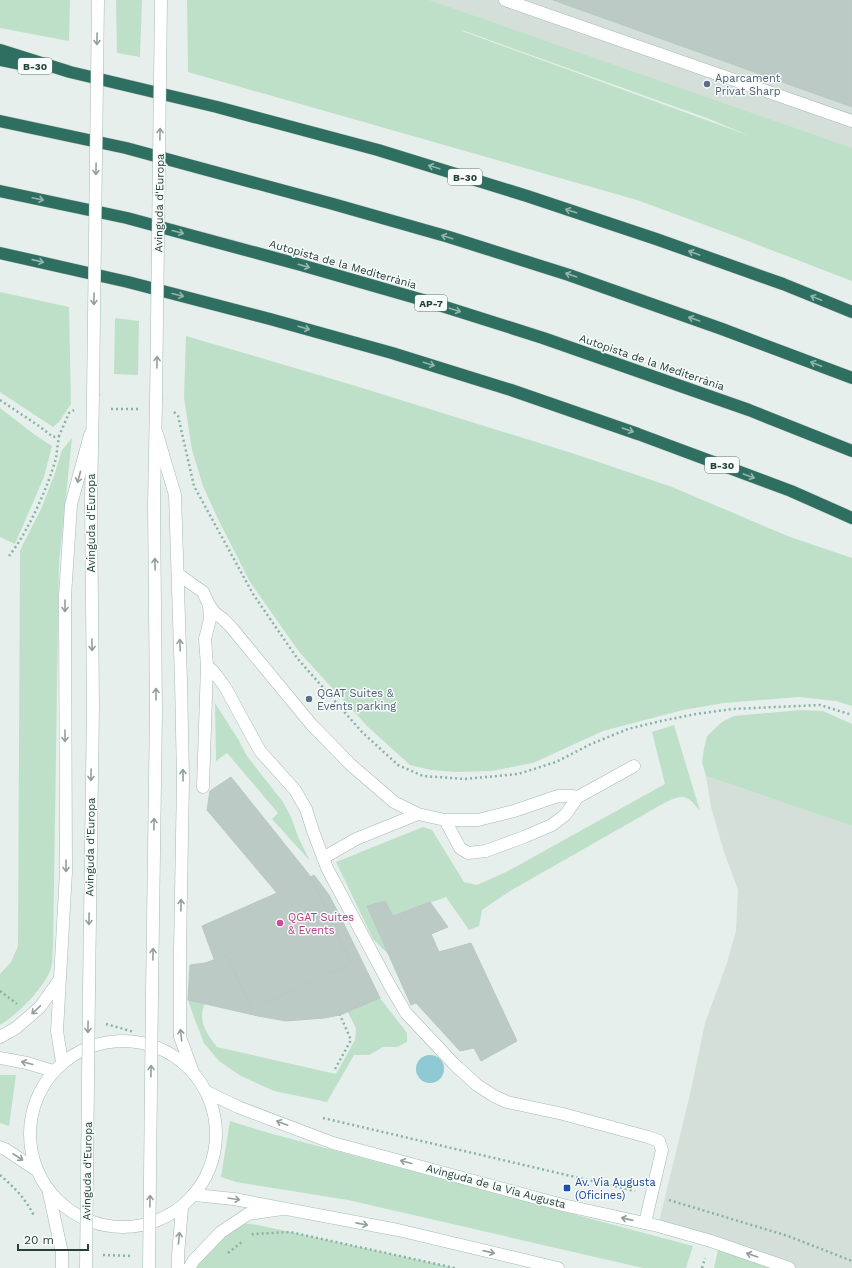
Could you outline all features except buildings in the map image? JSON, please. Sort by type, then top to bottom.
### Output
[{"type":"highway","points":[[0,50],[70,72]]},
{"type":"highway","name":"B-30","points":[[0,60],[70,72],[217,107],[378,150],[528,196],[656,239],[783,284],[852,312]]},
{"type":"highway","points":[[0,121],[126,148],[449,237],[584,280],[722,329],[852,378]]},
{"type":"highway","name":"Autopista de la Mediterrània","points":[[0,191],[127,218],[423,300],[543,338],[749,410],[852,450]]},
{"type":"highway","name":"B-30","points":[[0,253],[128,282],[270,318],[392,353],[504,388],[638,434],[791,491],[852,518]]},
{"type":"street","name":"Avinguda d'Europa","points":[[86,1268],[93,706],[91,507],[98,0]]},
{"type":"street","name":"Avinguda d'Europa","points":[[149,1268],[156,711],[154,504],[162,0]]},
{"type":"street","points":[[505,0],[852,121]]},
{"type":"street","name":"Avinguda d'Europa","points":[[62,1062],[58,1031],[66,872],[65,596],[72,504],[92,426]]},
{"type":"street","name":"Avinguda d'Europa","points":[[156,431],[175,495],[182,680],[183,780],[180,1037],[193,1072]]},
{"type":"street","points":[[178,574],[203,592],[209,605],[215,613],[223,618],[231,627],[311,724],[351,765],[394,802],[418,814],[445,820],[478,820],[514,811],[558,796],[578,797]]},
{"type":"street","points":[[203,786],[207,666],[205,639],[210,619],[209,605]]},
{"type":"street","points":[[207,666],[214,672],[224,687],[260,751],[295,790],[306,809],[323,858],[331,875],[406,1013],[454,1064],[477,1085],[507,1102],[563,1114],[659,1141],[662,1150],[645,1223]]},
{"type":"street","points":[[445,820],[460,848],[468,853],[486,851],[552,825],[565,814],[578,797],[634,766]]},
{"type":"street","points":[[323,858],[356,839],[418,814]]},
{"type":"street","points":[[0,1037],[16,1028],[40,1008],[60,979]]},
{"type":"street","points":[[49,1193],[88,1222],[107,1227],[126,1229],[146,1226],[166,1218],[182,1208],[195,1194],[210,1168],[216,1149],[216,1125],[207,1092],[193,1072],[174,1055],[155,1046],[123,1040],[105,1042],[87,1047],[62,1062],[41,1087],[31,1112],[30,1147],[35,1169],[49,1193],[62,1252],[62,1268]]},
{"type":"street","points":[[0,1058],[27,1063],[53,1071]]},
{"type":"street","name":"Avinguda de la Via Augusta","points":[[207,1092],[238,1107],[333,1143],[563,1205],[645,1223],[711,1241],[789,1268]]},
{"type":"street","points":[[0,1147],[35,1169]]},
{"type":"street","points":[[195,1194],[234,1199],[398,1230],[558,1268]]},
{"type":"street","points":[[178,1268],[182,1208]]},
{"type":"street","points":[[189,1268],[194,1260],[221,1232],[248,1214],[284,1209]]},
{"type":"path","points":[[0,400],[53,437],[59,436]]},
{"type":"path","points":[[9,556],[18,545],[43,495],[56,457],[59,436],[69,413],[76,409],[156,405],[171,410],[178,416],[194,486],[252,594],[297,658],[362,732],[398,765],[423,776],[465,779],[518,774],[556,762],[591,744],[628,729],[696,714],[732,709],[820,705],[852,716]]},
{"type":"path","points":[[0,991],[26,1011],[35,1011]]},
{"type":"path","points":[[335,1069],[351,1040],[340,1015]]},
{"type":"path","points":[[102,1023],[117,1026],[137,1033]]},
{"type":"path","points":[[322,1118],[651,1195],[788,1236],[852,1261]]},
{"type":"path","points":[[224,1257],[253,1234],[290,1232],[455,1268]]},
{"type":"shaded area","points":[[378,0],[852,0],[852,182],[765,142],[707,118]]},
{"type":"shaded area","points":[[706,776],[852,826],[852,1268],[789,1268],[658,1226],[691,1090],[705,1023],[727,963],[736,931],[738,890],[724,852],[711,807]]},
{"type":"green space","points":[[0,0],[70,0],[69,41],[0,28]]},
{"type":"green space","points":[[116,0],[142,0],[140,57],[117,53]]},
{"type":"green space","points":[[187,0],[429,0],[852,148],[852,281],[637,200],[188,72]],"holes":[[[462,30],[707,118],[750,136]]]},
{"type":"green space","points":[[0,292],[69,307],[71,404],[59,422],[53,427],[0,392]]},
{"type":"green space","points":[[115,318],[139,321],[138,375],[114,374]]},
{"type":"green space","points":[[186,336],[346,383],[578,455],[672,487],[790,537],[852,558],[852,706],[836,701],[799,697],[724,703],[683,710],[603,731],[533,763],[491,771],[455,772],[431,770],[410,765],[368,727],[300,653],[250,582],[203,486],[192,450],[184,398]]},
{"type":"green space","points":[[0,408],[52,446],[44,477],[15,544],[0,537]]},
{"type":"green space","points":[[72,438],[59,563],[52,963],[51,969],[35,994],[22,1008],[0,1025],[0,974],[11,962],[18,946],[20,550],[41,509],[62,450]]},
{"type":"green space","points":[[215,703],[247,756],[283,802],[310,861],[272,819],[278,813],[227,753],[216,761]]},
{"type":"green space","points":[[801,710],[823,711],[852,724],[852,826],[706,776],[702,762],[707,736],[722,722],[734,716]]},
{"type":"green space","points":[[674,725],[700,811],[689,799],[686,798],[682,797],[672,799],[666,802],[510,891],[482,910],[479,926],[469,930],[446,897],[393,916],[385,901],[367,906],[388,954],[373,939],[336,862],[423,827],[432,830],[464,882],[477,885],[506,872],[665,784],[652,732]]},
{"type":"green space","points":[[380,998],[407,1033],[407,1042],[397,1047],[383,1047],[369,1055],[354,1055],[327,1102],[274,1091],[241,1076],[219,1061],[204,1043],[188,1000],[205,1004],[202,1016],[204,1027],[217,1047],[336,1074],[355,1040],[356,1028],[347,1011]]},
{"type":"green space","points":[[0,1075],[16,1075],[9,1126],[0,1123]]},
{"type":"green space","points":[[230,1121],[269,1133],[693,1246],[686,1268],[643,1268],[348,1200],[236,1182],[221,1177]]},
{"type":"green space","points":[[242,1223],[258,1225],[455,1268],[189,1268],[194,1260]]},
{"type":"green space","points":[[718,1250],[770,1268],[714,1268]]},
{"type":"water","points":[[430,1055],[440,1059],[444,1069],[440,1079],[430,1083],[420,1079],[416,1069],[420,1059]]},
{"type":"place","name":"Aparcament Privat Sharp","points":[[707,84]]},
{"type":"place","name":"QGAT Suites & Events parking","points":[[309,699]]},
{"type":"place","name":"QGAT Suites & Events","points":[[280,923]]},
{"type":"place","name":"Av. Via Augusta (Oficines)","points":[[567,1188]]}]
